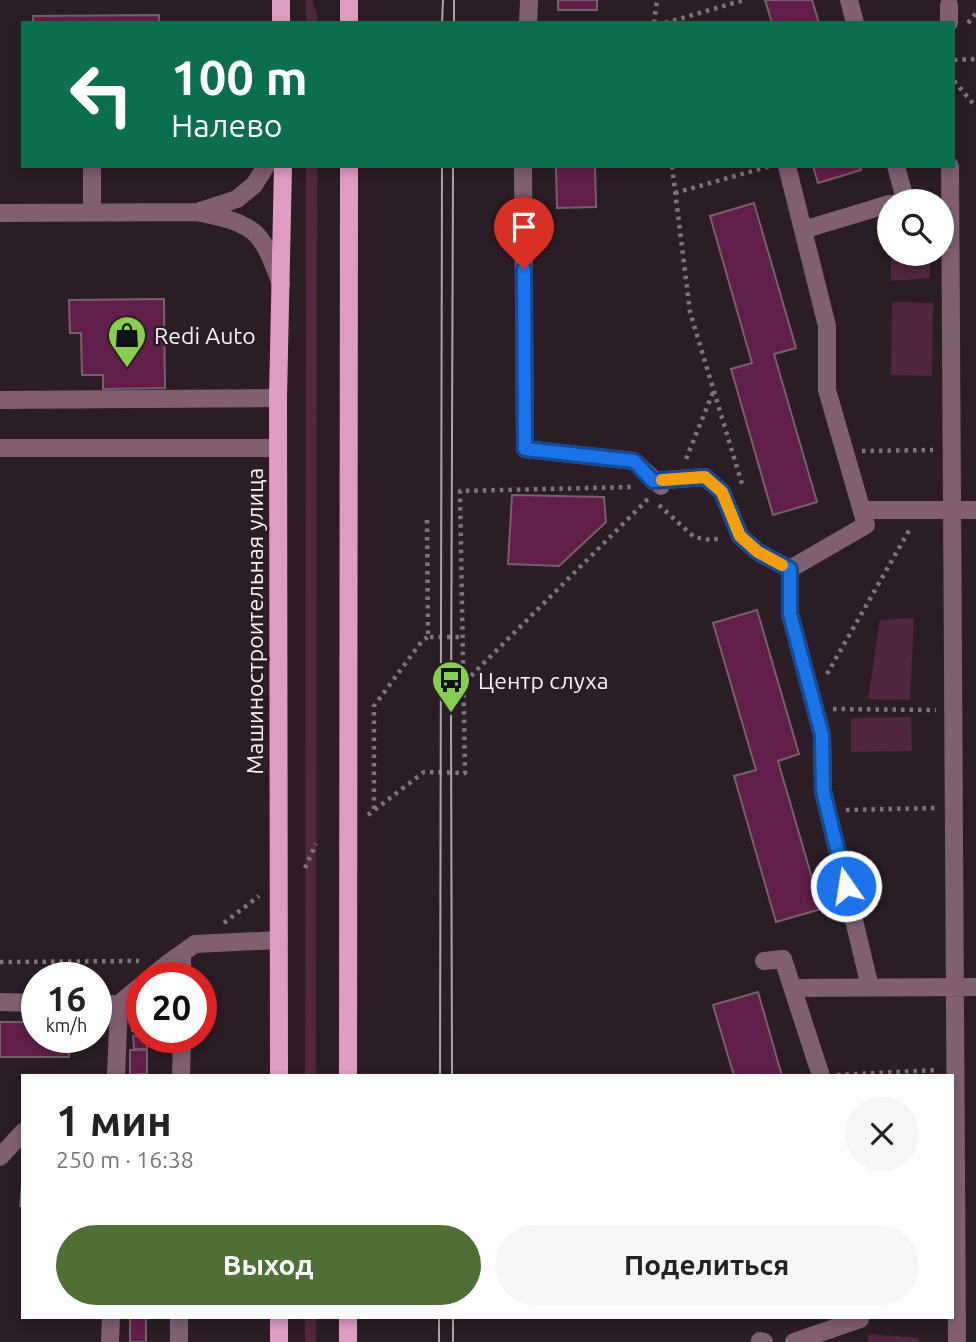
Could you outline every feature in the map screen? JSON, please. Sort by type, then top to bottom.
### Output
[{"type":"main road","points":[[281,0],[281,21]]},
{"type":"main road","points":[[349,0],[349,21]]},
{"type":"main road","name":"Машиностроительная улица","points":[[279,1074],[278,398],[283,168]]},
{"type":"main road","points":[[348,1074],[349,168]]},
{"type":"main road","points":[[279,1319],[279,1342]]},
{"type":"main road","points":[[348,1319],[348,1342]]},
{"type":"street","points":[[528,21],[529,0]]},
{"type":"street","points":[[849,0],[855,21]]},
{"type":"street","points":[[92,168],[92,211]]},
{"type":"street","points":[[197,212],[237,199],[254,185],[265,168]]},
{"type":"street","points":[[523,168],[525,449],[634,461],[657,484],[705,477],[722,492],[740,536],[758,552],[790,569]]},
{"type":"street","points":[[787,168],[827,326],[827,390],[866,525],[790,569]]},
{"type":"street","points":[[897,168],[902,189]]},
{"type":"street","points":[[950,168],[957,1342]]},
{"type":"street","points":[[803,230],[877,208]]},
{"type":"street","points":[[0,213],[197,212],[226,219],[252,231],[265,248],[281,284]]},
{"type":"street","points":[[0,400],[278,398]]},
{"type":"street","points":[[0,448],[278,448]]},
{"type":"street","points":[[862,510],[976,510]]},
{"type":"street","points":[[790,569],[790,614],[822,735],[823,791],[870,987]]},
{"type":"street","points":[[171,962],[183,953],[279,940]]},
{"type":"street","points":[[183,953],[183,962]]},
{"type":"street","points":[[764,961],[783,959],[820,1074]]},
{"type":"street","points":[[793,988],[976,987]]},
{"type":"street","points":[[112,1004],[118,1004],[126,998]]},
{"type":"street","points":[[0,1002],[21,1003]]},
{"type":"street","points":[[116,1074],[118,1004]]},
{"type":"street","points":[[181,1074],[182,1053]]},
{"type":"street","points":[[0,1157],[21,1134]]},
{"type":"street","points":[[110,1342],[111,1319]]},
{"type":"street","points":[[179,1319],[179,1342]]},
{"type":"street","points":[[794,1342],[859,1319]]},
{"type":"path","points":[[654,21],[657,0]]},
{"type":"path","points":[[673,21],[744,0]]},
{"type":"path","points":[[955,60],[976,60]]},
{"type":"path","points":[[955,82],[976,107]]},
{"type":"path","points":[[671,168],[690,312],[743,487],[722,492]]},
{"type":"path","points":[[675,193],[764,168]]},
{"type":"path","points":[[679,479],[713,390]]},
{"type":"path","points":[[844,451],[952,450]]},
{"type":"path","points":[[367,816],[424,772],[465,773],[460,491],[657,484]]},
{"type":"path","points":[[463,677],[470,677],[651,497],[694,537],[711,540],[740,536]]},
{"type":"path","points":[[921,510],[814,704],[953,710]]},
{"type":"path","points":[[426,520],[428,637]]},
{"type":"path","points":[[373,810],[374,706],[422,641],[428,637],[463,637]]},
{"type":"path","points":[[828,810],[954,808]]},
{"type":"path","points":[[305,868],[316,844]]},
{"type":"path","points":[[0,962],[183,953],[268,889]]},
{"type":"path","points":[[869,1074],[955,1069]]},
{"type":"shaded area","points":[[306,0],[312,0],[317,21],[306,21]]},
{"type":"shaded area","points":[[306,168],[317,168],[316,1074],[305,1074]]},
{"type":"shaded area","points":[[891,266],[930,266],[930,278],[891,281]]},
{"type":"shaded area","points":[[892,302],[933,303],[932,376],[891,375]]},
{"type":"shaded area","points":[[914,618],[910,700],[868,699],[880,620]]},
{"type":"shaded area","points":[[911,717],[912,751],[851,752],[851,718]]},
{"type":"shaded area","points":[[305,1319],[316,1319],[316,1342],[305,1342]]},
{"type":"shaded area","points":[[868,1334],[919,1338],[919,1342],[868,1342]]},
{"type":"building","points":[[558,0],[597,0],[597,10],[558,10]]},
{"type":"building","points":[[765,0],[812,0],[818,21],[771,21]]},
{"type":"building","points":[[159,15],[159,21],[33,21],[33,16]]},
{"type":"building","points":[[556,168],[595,168],[596,207],[557,208]]},
{"type":"building","points":[[814,168],[860,168],[861,170],[818,183]]},
{"type":"building","points":[[754,203],[796,348],[774,354],[817,502],[773,515],[731,369],[752,363],[710,216]]},
{"type":"building","points":[[164,299],[165,388],[103,389],[103,375],[82,375],[81,333],[70,333],[69,300]]},
{"type":"building","points":[[512,495],[604,497],[606,522],[559,566],[508,564]]},
{"type":"building","points":[[757,610],[799,754],[778,761],[821,909],[776,922],[734,776],[756,770],[713,623]]},
{"type":"building","points":[[758,992],[781,1074],[733,1074],[713,1005]]},
{"type":"building","points":[[0,1022],[21,1022],[21,1053],[69,1053],[69,1057],[0,1057]]},
{"type":"building","points":[[130,1053],[147,1053],[147,1074],[130,1074]]},
{"type":"building","points":[[130,1319],[146,1319],[146,1342],[130,1342]]},
{"type":"tram line","points":[[442,21],[443,0]]},
{"type":"tram line","points":[[454,0],[454,21]]},
{"type":"tram line","points":[[440,1074],[442,168]]},
{"type":"tram line","points":[[452,1074],[453,168]]},
{"type":"tram line","points":[[439,1319],[439,1342]]},
{"type":"tram line","points":[[453,1319],[453,1342]]},
{"type":"slow traffic","points":[[662,480],[705,477],[722,492],[740,536],[758,552],[782,565]]},
{"type":"place","name":"Redi Auto","points":[[127,369]]},
{"type":"place","name":"Центр слуха","points":[[451,714]]},
{"type":"route","points":[[524,269],[525,449],[634,461],[653,481],[705,477],[722,492],[740,536],[758,552],[790,569],[790,614],[822,735],[823,791],[846,886]]}]
